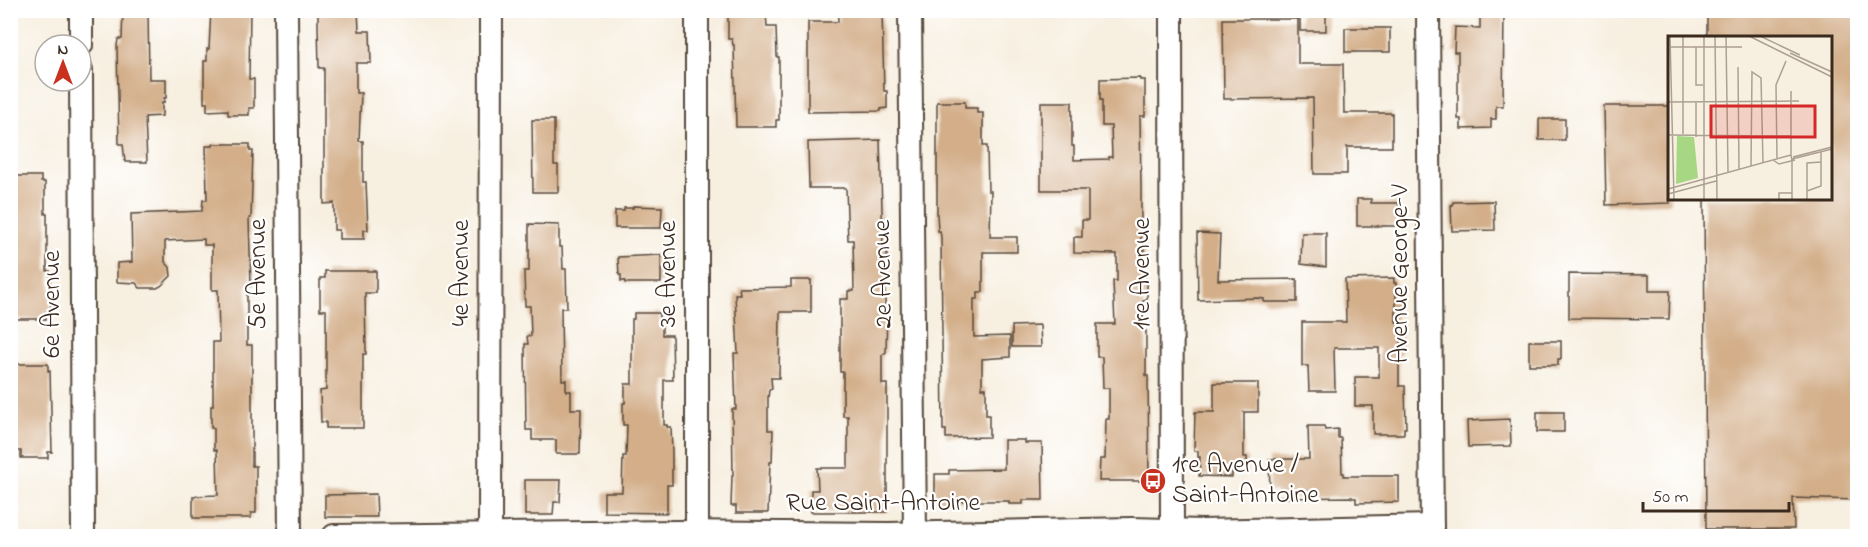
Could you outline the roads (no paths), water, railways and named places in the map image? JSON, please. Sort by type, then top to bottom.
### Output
[{"type":"street","points":[[81,10],[81,33]]},
{"type":"street","name":"5e Avenue","points":[[286,10],[290,537]]},
{"type":"street","name":"4e Avenue","points":[[490,535],[491,10]]},
{"type":"street","name":"3e Avenue","points":[[697,10],[697,534]]},
{"type":"street","name":"2e Avenue","points":[[910,10],[915,535]]},
{"type":"street","name":"1re Avenue","points":[[1171,10],[1172,533]]},
{"type":"street","name":"Avenue George-V","points":[[1428,10],[1432,532]]},
{"type":"street","name":"6e Avenue","points":[[81,93],[83,537]]},
{"type":"street","name":"Rue Saint-Antoine","points":[[334,537],[915,535],[1132,529],[1172,533],[1432,532]]},
{"type":"place","name":"1re Avenue / Saint-Antoine","points":[[1153,481]]}]
